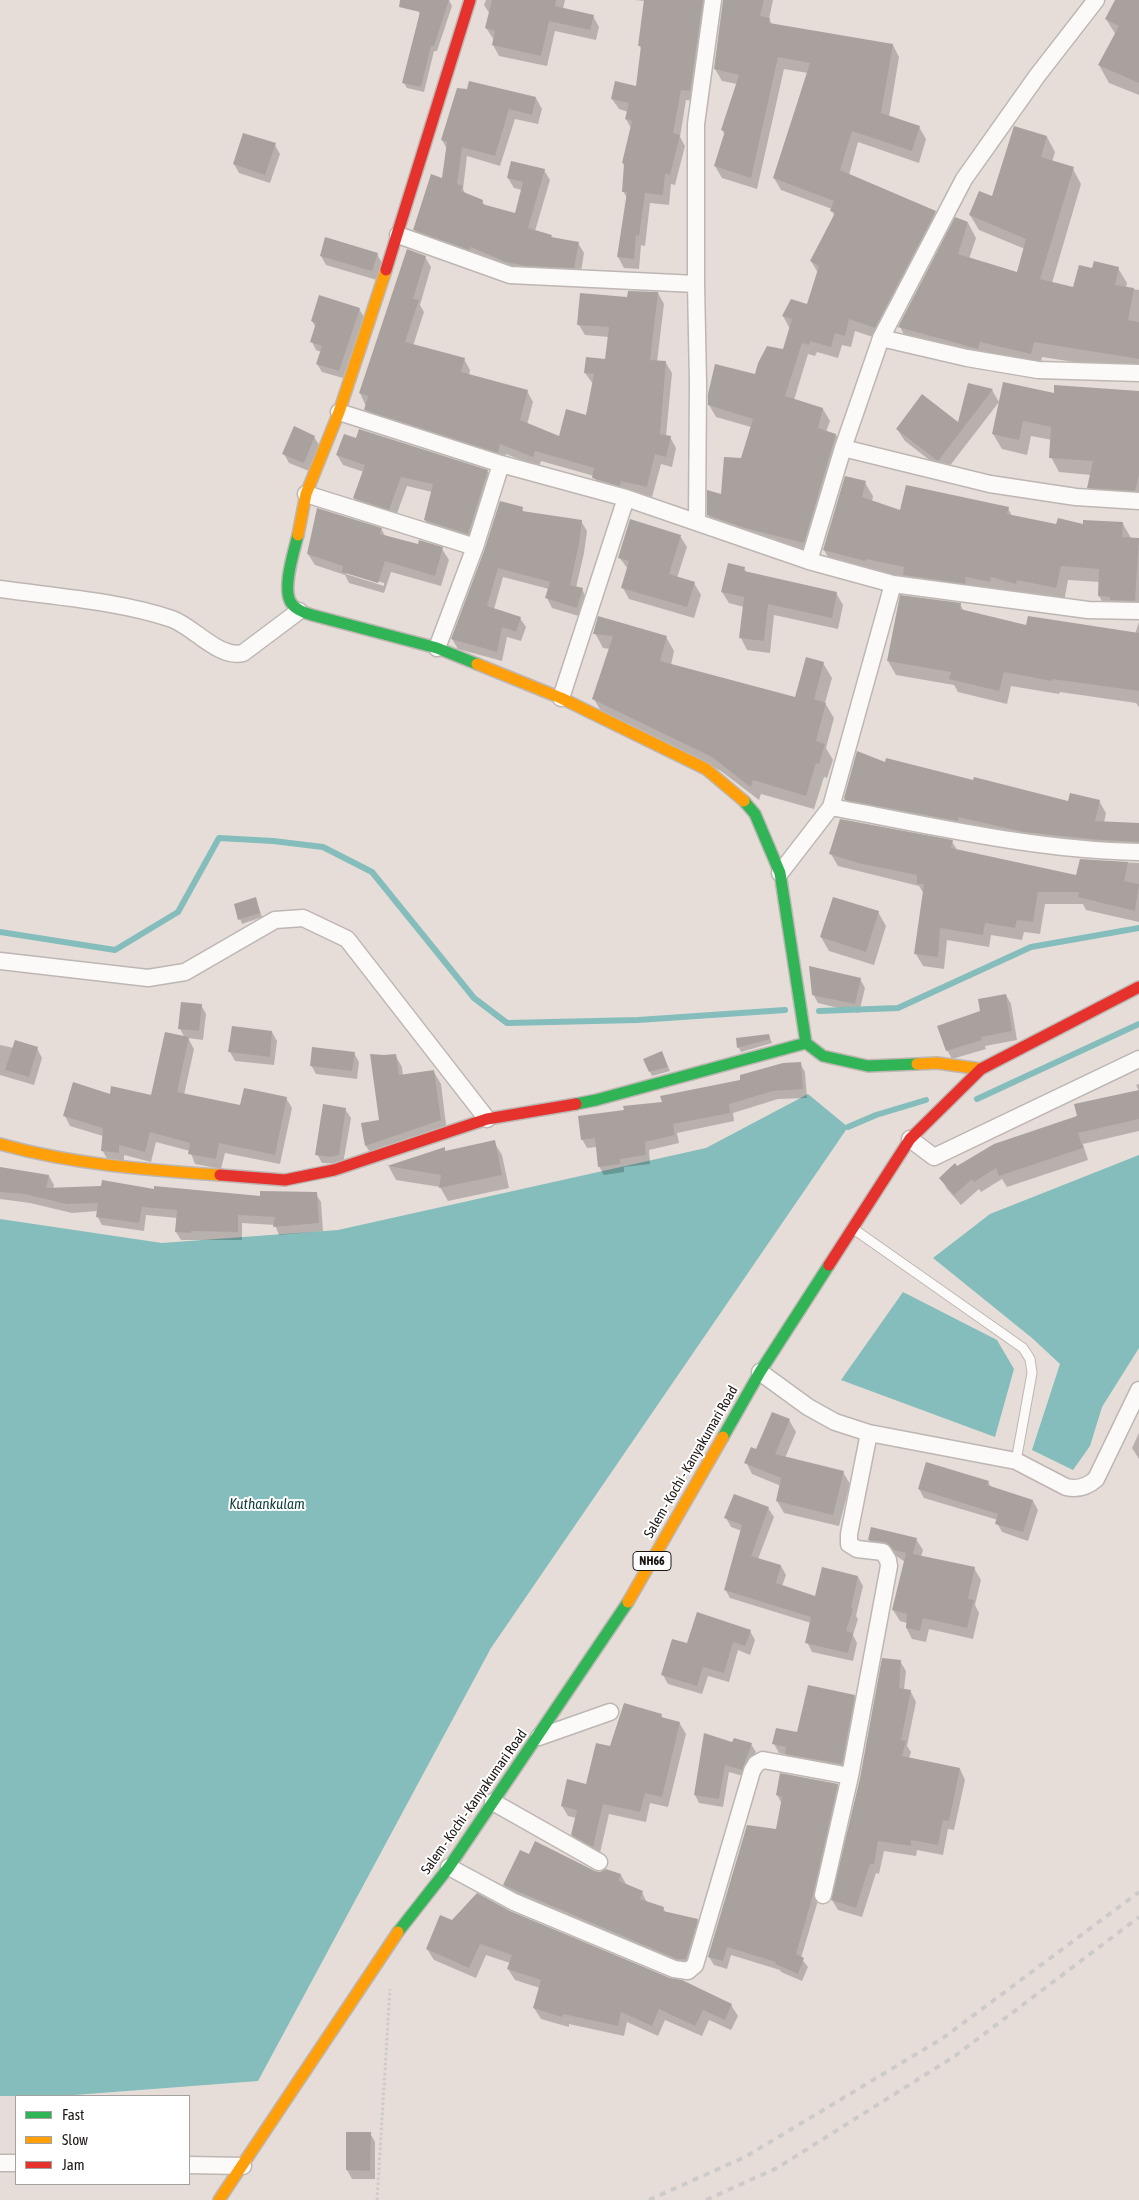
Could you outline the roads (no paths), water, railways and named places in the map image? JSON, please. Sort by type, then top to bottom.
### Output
[{"type":"main road","points":[[470,0],[398,235],[339,412],[306,494],[288,582],[287,598],[290,604],[299,611],[437,648],[561,698],[706,769],[742,798],[754,814],[780,873],[806,1043],[823,1056],[868,1066],[936,1063],[981,1069]]},
{"type":"main road","name":"Salem - Kochi - Kanyakumari Road","points":[[219,2200],[393,1939],[448,1867],[631,1598],[760,1372],[910,1139],[981,1069],[1049,1032],[1139,987]]},
{"type":"main road","points":[[0,1144],[35,1154],[142,1170],[285,1180],[334,1170],[487,1119],[596,1100],[806,1043]]},
{"type":"street","points":[[697,522],[696,124],[713,0]]},
{"type":"street","points":[[809,561],[843,448],[881,338],[964,179],[1037,76],[1096,0]]},
{"type":"street","points":[[398,235],[510,275],[696,284]]},
{"type":"street","points":[[881,338],[967,358],[1038,370],[1139,373]]},
{"type":"street","points":[[339,412],[501,464],[626,498],[809,561],[893,584],[1088,610],[1139,611]]},
{"type":"street","points":[[843,448],[990,484],[1076,497],[1139,502]]},
{"type":"street","points":[[437,648],[475,547],[501,464]]},
{"type":"street","points":[[306,494],[475,547]]},
{"type":"street","points":[[561,698],[626,498]]},
{"type":"street","points":[[780,873],[831,807],[893,584]]},
{"type":"street","points":[[0,589],[121,607],[157,615],[174,620],[218,648],[237,654],[243,653],[299,611]]},
{"type":"street","points":[[831,807],[1022,843],[1096,851],[1139,852]]},
{"type":"street","points":[[0,961],[148,978],[185,972],[275,920],[303,918],[347,939],[487,1119]]},
{"type":"street","points":[[910,1139],[934,1157],[1139,1059]]},
{"type":"street","points":[[760,1372],[820,1414],[835,1422],[869,1433],[1016,1461],[1066,1487],[1075,1489],[1089,1484],[1096,1479],[1139,1390]]},
{"type":"street","points":[[823,1895],[850,1776],[889,1566],[884,1552],[857,1549],[849,1544],[869,1433]]},
{"type":"street","points":[[538,1737],[610,1712]]},
{"type":"street","points":[[448,1867],[514,1902],[674,1969],[688,1971],[694,1965],[752,1771],[756,1764],[763,1760],[850,1776]]},
{"type":"street","points":[[493,1802],[600,1862]]},
{"type":"street","points":[[0,2163],[15,2163]]},
{"type":"street","points":[[190,2165],[243,2166]]},
{"type":"lane","points":[[853,1229],[1024,1348],[1030,1359],[1032,1373],[1016,1461]]},
{"type":"water","name":"Kuthankulam","points":[[808,1094],[848,1127],[491,1648],[258,2081],[74,2095],[0,2096],[0,1219],[162,1243],[338,1230],[706,1148]]},
{"type":"water","points":[[1139,1155],[1139,1348],[1102,1407],[1090,1446],[1073,1470],[1032,1450],[1060,1364],[1032,1338],[933,1258],[990,1214]]},
{"type":"water","points":[[903,1292],[997,1340],[1014,1369],[995,1437],[841,1380]]},
{"type":"waterway","points":[[0,932],[115,950],[178,912],[219,838],[273,841],[323,847],[372,872],[474,998],[507,1023],[638,1020],[785,1010]]},
{"type":"waterway","points":[[819,1011],[898,1008],[1031,947],[1139,928]]},
{"type":"waterway","points":[[977,1099],[1139,1024]]},
{"type":"waterway","points":[[848,1127],[876,1115],[926,1100]]},
{"type":"railway","points":[[649,2200],[745,2157],[943,2038],[1139,1892]]},
{"type":"railway","points":[[706,2200],[777,2168],[955,2056],[1139,1917]]}]
